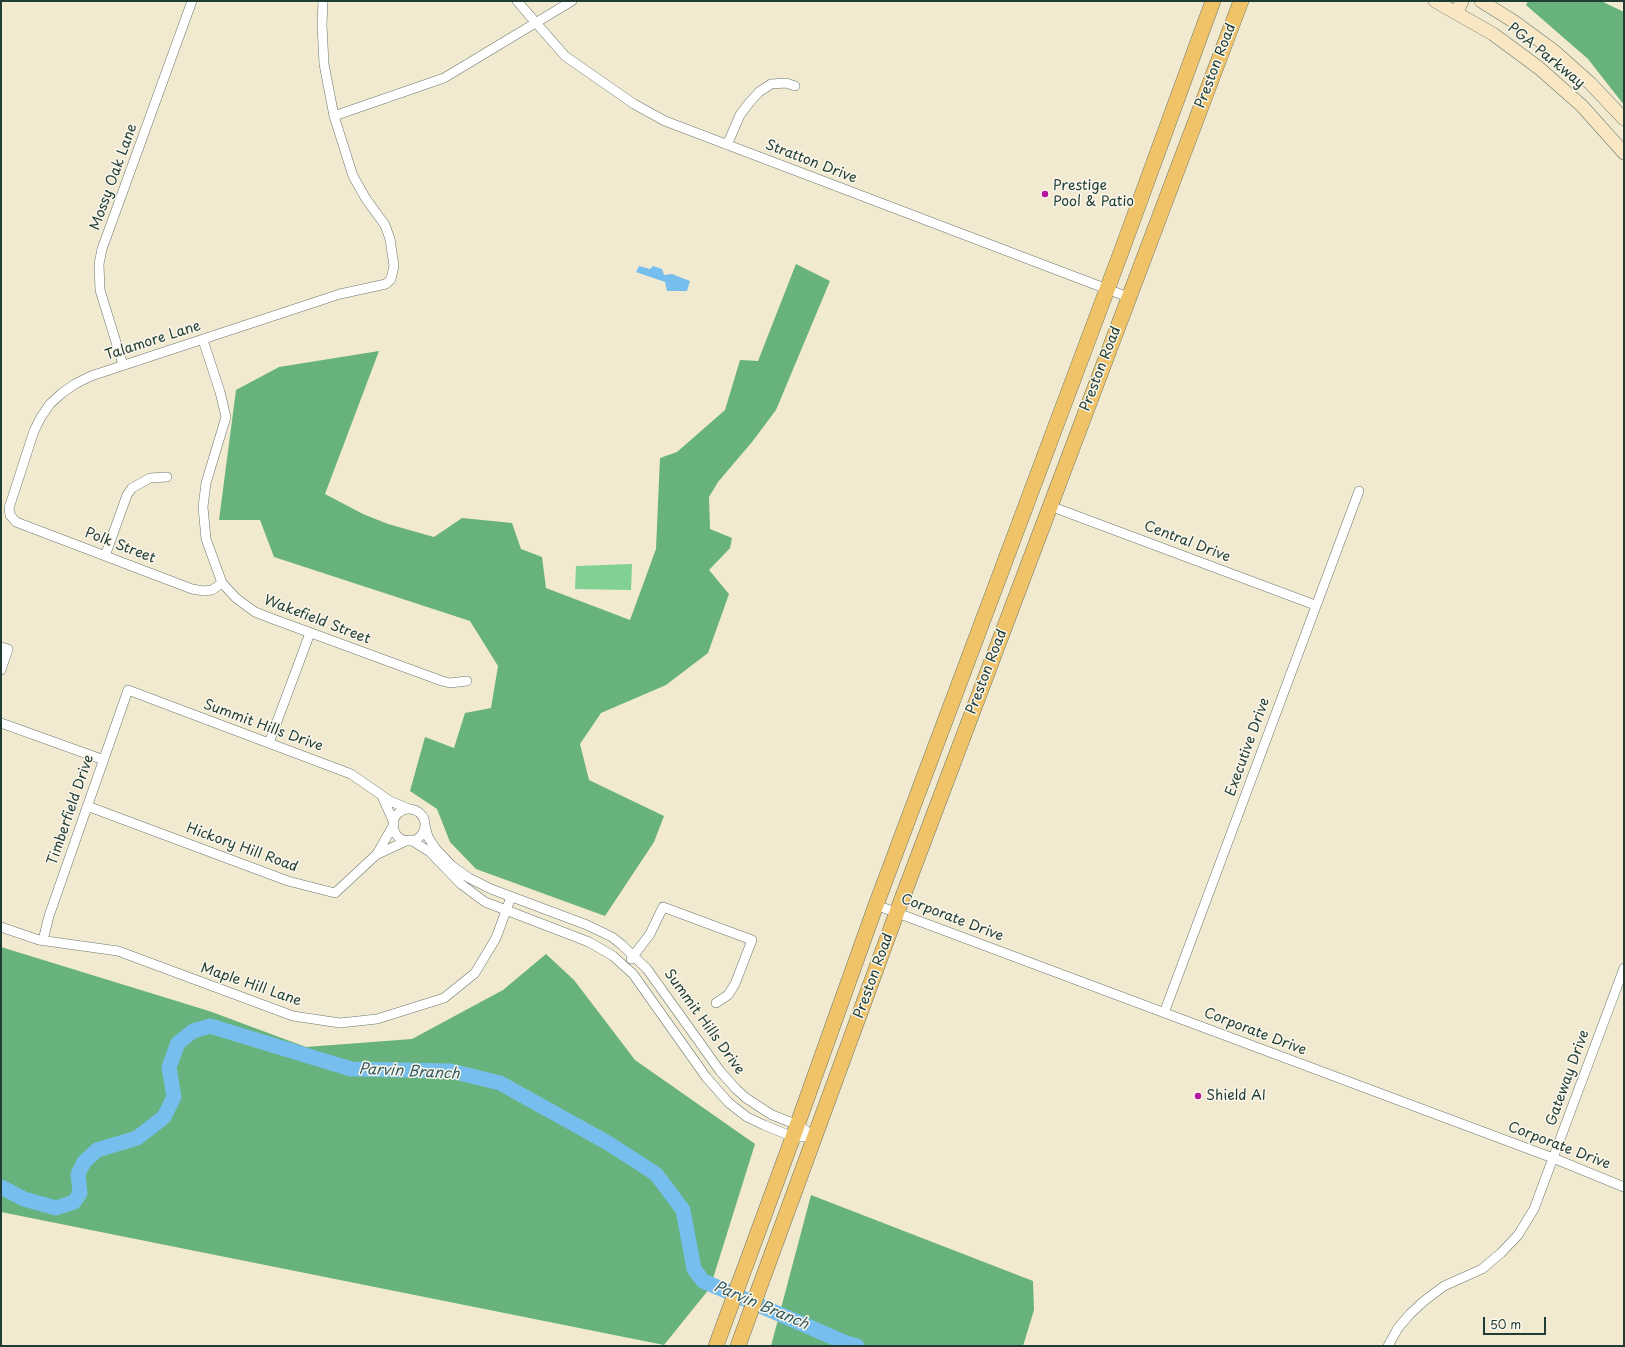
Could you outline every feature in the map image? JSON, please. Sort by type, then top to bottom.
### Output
[{"type":"main road","name":"Preston Road","points":[[716,1346],[796,1131],[876,905],[1108,289],[1213,1]]},
{"type":"main road","name":"Preston Road","points":[[738,1346],[897,912],[1241,1]]},
{"type":"main road","name":"PGA Parkway","points":[[1435,1],[1460,7],[1550,77],[1595,120],[1624,153]]},
{"type":"main road","name":"PGA Parkway","points":[[1481,1],[1513,21],[1557,54],[1594,87],[1624,119]]},
{"type":"main road","points":[[1034,486],[1041,501],[1050,506]]},
{"type":"main road","points":[[976,639],[997,646]]},
{"type":"street","name":"Mossy Oak Lane","points":[[123,365],[100,290],[99,264],[102,249],[192,1]]},
{"type":"street","points":[[323,1],[322,32],[324,64],[334,116],[439,80],[572,1]]},
{"type":"street","name":"Stratton Drive","points":[[517,1],[565,56],[644,110],[665,121],[1128,297]]},
{"type":"street","points":[[727,145],[740,114],[758,94],[771,84],[786,83],[795,86]]},
{"type":"street","name":"Talamore Lane","points":[[10,515],[10,501],[34,431],[50,404],[62,392],[91,376],[123,365],[340,294],[386,284],[391,279],[394,272],[394,260],[390,239],[385,225],[357,186],[334,116]]},
{"type":"street","name":"Wakefield Street","points":[[203,340],[220,392],[226,417],[206,483],[203,507],[206,540],[222,583],[236,598],[255,612],[442,681],[450,683],[467,681]]},
{"type":"street","points":[[105,556],[127,495],[132,488],[150,478],[167,476]]},
{"type":"street","name":"Executive Drive","points":[[1164,1013],[1359,490]]},
{"type":"street","name":"Central Drive","points":[[1050,506],[1316,605]]},
{"type":"street","name":"Polk Street","points":[[10,515],[16,522],[192,588],[204,591],[212,590],[222,583]]},
{"type":"street","points":[[269,743],[310,633]]},
{"type":"street","points":[[1,670],[5,648]]},
{"type":"street","name":"Summit Hills Drive","points":[[128,690],[351,774],[382,796],[409,809]]},
{"type":"street","name":"Timberfield Drive","points":[[43,940],[49,916],[128,690]]},
{"type":"street","points":[[1,723],[104,760]]},
{"type":"street","points":[[382,796],[398,836],[410,840],[421,835],[425,825],[421,814],[416,810],[409,809],[399,813],[394,824]]},
{"type":"street","name":"Hickory Hill Road","points":[[88,806],[288,881],[335,893],[376,855],[394,824]]},
{"type":"street","name":"Summit Hills Drive","points":[[425,825],[432,843],[452,866],[479,884],[587,925],[612,937],[634,955],[647,969],[720,1071],[736,1089],[746,1098],[796,1131]]},
{"type":"street","name":"Summit Hills Drive","points":[[410,840],[430,852],[476,897],[493,906],[588,942],[609,953],[624,965],[638,981],[722,1096],[747,1117],[764,1125],[796,1131],[815,1137]]},
{"type":"street","name":"Hickory Hill Road","points":[[376,855],[410,840]]},
{"type":"street","name":"Maple Hill Lane","points":[[1,927],[43,940],[118,951],[293,1016],[340,1024],[377,1019],[444,998],[476,973],[496,938],[511,897]]},
{"type":"street","name":"Corporate Drive","points":[[876,905],[1553,1158],[1624,1187]]},
{"type":"street","points":[[624,965],[634,955],[650,934],[664,907],[752,940],[735,984],[728,995],[716,1003]]},
{"type":"street","name":"Gateway Drive","points":[[1388,1346],[1398,1328],[1424,1301],[1444,1286],[1482,1269],[1501,1253],[1518,1235],[1534,1209],[1624,968]]},
{"type":"green space","points":[[1528,1],[1601,1],[1624,12],[1624,105],[1588,59],[1526,5]]},
{"type":"green space","points":[[796,264],[830,281],[776,410],[752,442],[718,482],[709,497],[710,529],[732,538],[730,548],[709,570],[729,594],[708,653],[666,685],[601,713],[580,744],[589,780],[664,816],[654,842],[605,916],[476,869],[450,842],[437,809],[410,791],[425,737],[454,748],[465,713],[491,708],[498,666],[470,621],[274,557],[260,520],[219,520],[236,390],[279,367],[379,351],[325,494],[363,514],[388,524],[434,537],[462,518],[512,523],[521,549],[542,557],[546,588],[630,620],[656,549],[660,458],[677,452],[725,410],[740,360],[758,361]]},
{"type":"green space","points":[[632,564],[631,590],[575,589],[576,566]]},
{"type":"green space","points":[[1,947],[209,1011],[306,1047],[412,1039],[503,990],[546,954],[574,980],[635,1060],[755,1144],[710,1288],[664,1345],[1,1212]]},
{"type":"green space","points":[[811,1195],[1033,1281],[1034,1310],[1023,1346],[771,1346]]},
{"type":"water","points":[[639,266],[650,269],[653,266],[662,269],[664,275],[672,274],[690,281],[687,291],[667,291],[665,282],[636,272]]},
{"type":"waterway","name":"Parvin Branch","points":[[1,1187],[24,1199],[56,1208],[74,1202],[80,1193],[78,1174],[84,1162],[97,1150],[137,1138],[164,1117],[174,1097],[169,1067],[178,1043],[193,1031],[210,1026],[351,1069],[451,1071],[500,1083],[608,1143],[656,1174],[683,1210],[694,1269],[703,1281],[846,1343],[857,1346]]},
{"type":"place","name":"Prestige Pool & Patio","points":[[1045,194]]},
{"type":"place","name":"Shield AI","points":[[1198,1096]]}]
